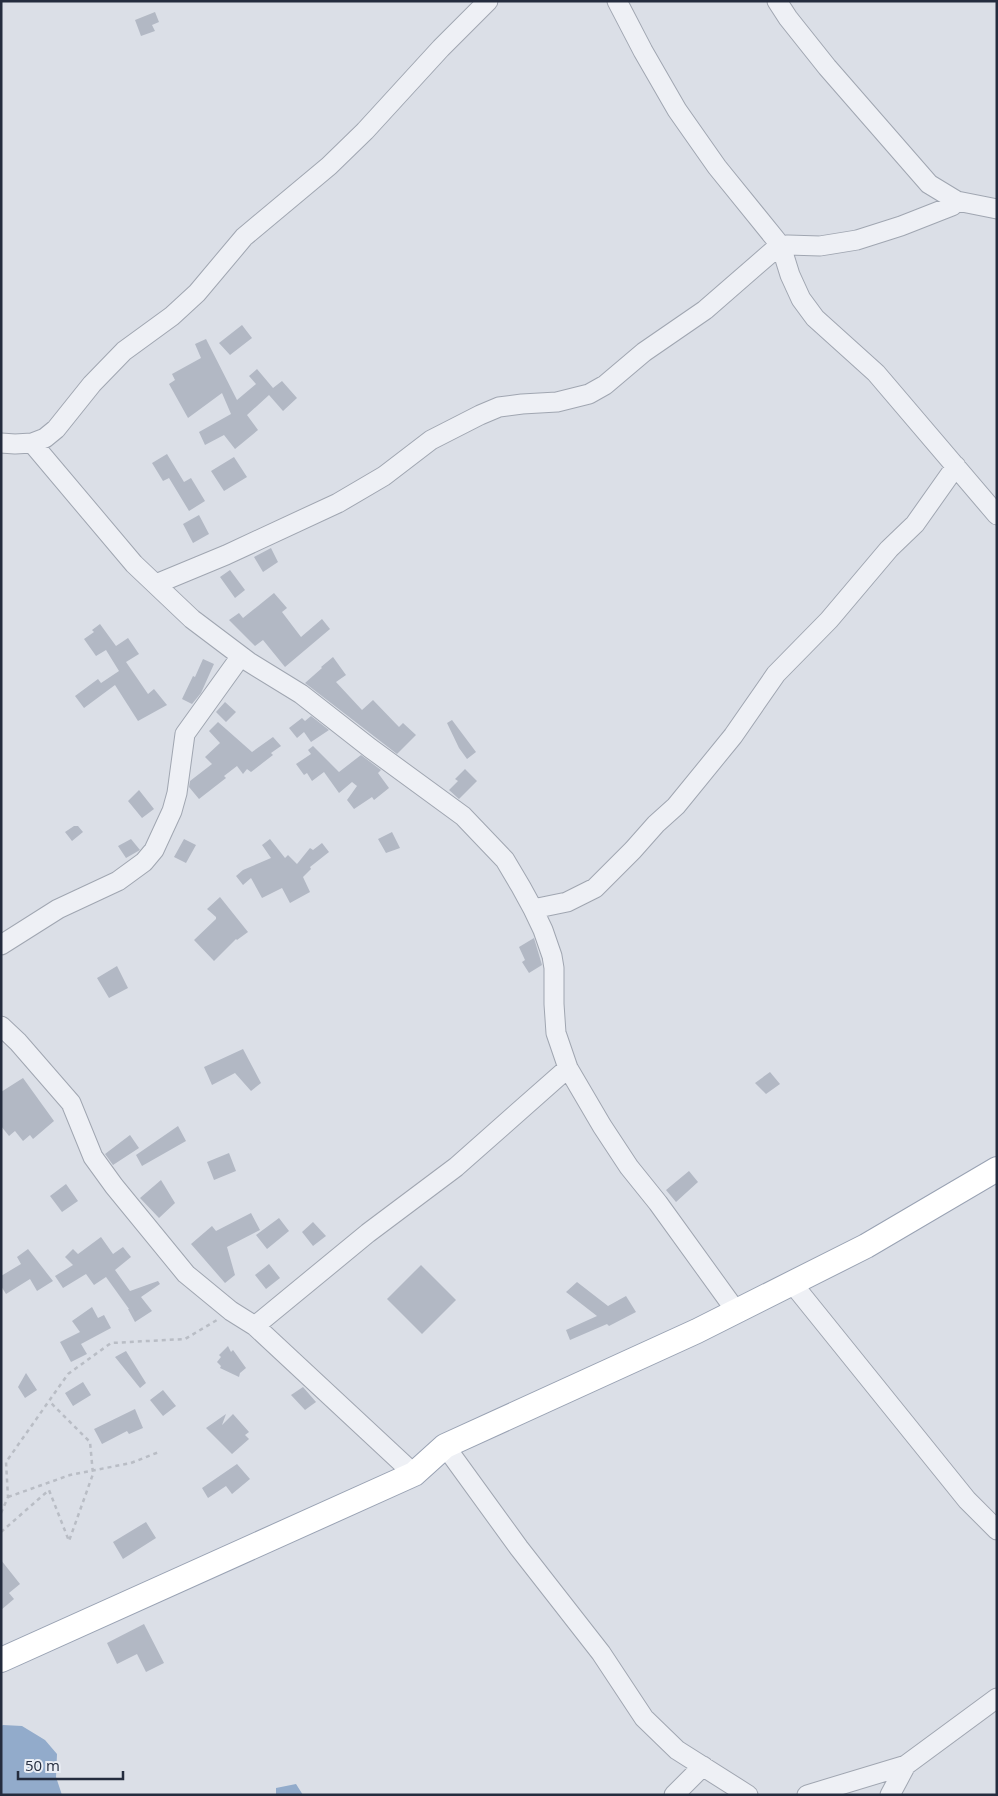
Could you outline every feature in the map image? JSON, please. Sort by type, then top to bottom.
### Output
[{"type":"main road","points":[[1,1660],[414,1474],[445,1446],[697,1331],[866,1246],[997,1169]]},
{"type":"street","points":[[1,442],[15,444],[32,443],[45,438],[56,429],[92,384],[124,351],[172,316],[197,293],[244,237],[329,166],[365,131],[441,48],[488,1]]},
{"type":"street","points":[[617,1],[643,52],[677,110],[717,167],[781,246],[790,275],[801,299],[815,318],[876,372],[997,514]]},
{"type":"street","points":[[777,1],[788,18],[828,67],[929,184],[957,201],[997,209]]},
{"type":"street","points":[[156,584],[226,555],[338,503],[384,476],[431,440],[480,414],[499,407],[558,402],[589,394],[605,385],[644,352],[705,310],[781,246],[820,246],[857,240],[924,217],[952,206],[957,201]]},
{"type":"street","points":[[32,443],[134,564],[192,619],[241,656],[301,694],[370,748],[464,816],[505,860],[533,909],[554,968],[556,1034],[568,1068],[629,1167],[658,1203],[736,1311]]},
{"type":"street","points":[[533,909],[567,902],[595,888],[656,824],[676,806],[733,736],[776,674],[814,637],[889,549],[915,524],[956,466]]},
{"type":"street","points":[[1,945],[58,909],[118,881],[144,862],[154,850],[172,811],[177,793],[185,734],[241,656]]},
{"type":"street","points":[[1,1026],[18,1042],[71,1102],[93,1157],[186,1274],[232,1312],[255,1326],[414,1474]]},
{"type":"street","points":[[255,1326],[368,1233],[456,1167],[568,1068]]},
{"type":"street","points":[[792,1283],[966,1500],[997,1530]]},
{"type":"street","points":[[445,1446],[519,1548],[601,1653],[644,1718],[677,1750],[748,1795]]},
{"type":"street","points":[[807,1795],[906,1765],[997,1698]]},
{"type":"street","points":[[890,1795],[906,1765]]},
{"type":"street","points":[[674,1795],[703,1766]]},
{"type":"path","points":[[1,1513],[8,1497],[6,1462],[68,1374],[111,1343],[185,1338],[232,1312]]},
{"type":"path","points":[[1,1532],[49,1490],[69,1542],[93,1474],[90,1442],[49,1400]]},
{"type":"path","points":[[8,1497],[70,1475],[131,1463],[158,1452]]},
{"type":"water","points":[[1,1726],[22,1726],[45,1740],[57,1754],[56,1777],[62,1795],[1,1795]]},
{"type":"water","points":[[296,1784],[303,1795],[276,1795],[276,1788]]},
{"type":"building","points":[[155,12],[159,22],[152,25],[155,31],[141,36],[135,20]]},
{"type":"building","points":[[242,325],[252,338],[230,355],[219,343]]},
{"type":"building","points":[[206,339],[237,400],[256,384],[249,376],[257,369],[273,388],[282,381],[297,398],[283,411],[269,395],[247,415],[258,430],[235,449],[224,435],[205,445],[199,432],[231,414],[222,393],[188,418],[169,384],[175,380],[172,374],[201,358],[195,344]]},
{"type":"building","points":[[167,454],[184,482],[191,478],[205,501],[189,511],[169,478],[163,481],[152,463]]},
{"type":"building","points":[[234,457],[247,477],[224,491],[211,471]]},
{"type":"building","points":[[199,515],[209,534],[193,543],[183,524]]},
{"type":"building","points":[[271,548],[278,562],[263,572],[254,557]]},
{"type":"building","points":[[230,570],[245,590],[235,598],[220,577]]},
{"type":"building","points":[[274,593],[287,608],[282,612],[301,637],[322,619],[330,629],[285,667],[263,640],[255,646],[229,620],[239,613],[243,618]]},
{"type":"building","points":[[100,624],[116,646],[128,638],[139,654],[126,662],[148,694],[154,689],[167,705],[138,721],[115,685],[84,708],[75,696],[98,679],[101,683],[119,671],[106,650],[96,656],[84,639],[94,632],[92,630]]},
{"type":"building","points":[[333,657],[346,675],[336,682],[362,710],[373,700],[399,727],[403,723],[416,735],[397,754],[305,683]]},
{"type":"building","points":[[203,659],[214,664],[201,693],[192,704],[182,699]]},
{"type":"building","points":[[225,702],[236,712],[226,722],[216,712]]},
{"type":"building","points":[[311,716],[329,730],[311,742],[304,732],[297,738],[289,728],[302,718],[305,721]]},
{"type":"building","points":[[452,720],[476,752],[467,759],[459,748],[447,723]]},
{"type":"building","points":[[218,722],[252,752],[273,737],[281,746],[271,753],[273,755],[251,772],[247,769],[243,774],[237,766],[224,776],[226,778],[199,799],[189,787],[190,781],[212,764],[205,757],[220,743],[209,731]]},
{"type":"building","points":[[313,746],[339,772],[361,755],[381,770],[378,773],[389,788],[374,800],[372,797],[354,809],[347,800],[357,786],[352,782],[339,793],[324,772],[312,781],[307,773],[304,775],[296,764],[311,754],[308,750]]},
{"type":"building","points":[[465,769],[477,781],[459,799],[449,790],[458,781],[455,779]]},
{"type":"building","points":[[139,790],[154,809],[142,818],[128,801]]},
{"type":"building","points":[[74,826],[78,826],[83,832],[72,841],[65,832]]},
{"type":"building","points":[[392,832],[400,848],[386,853],[378,839]]},
{"type":"building","points":[[131,839],[140,850],[126,858],[118,846]]},
{"type":"building","points":[[184,839],[196,845],[186,863],[174,857]]},
{"type":"building","points":[[270,839],[285,858],[288,855],[297,864],[310,848],[313,850],[322,843],[329,852],[310,867],[311,869],[303,877],[310,892],[290,903],[282,888],[262,898],[251,878],[243,885],[236,876],[243,870],[271,858],[262,845]]},
{"type":"building","points":[[220,897],[248,932],[236,939],[214,961],[194,940],[216,919],[207,909]]},
{"type":"building","points":[[534,938],[542,965],[529,973],[522,962],[525,960],[519,947]]},
{"type":"building","points":[[117,966],[128,988],[109,998],[97,978]]},
{"type":"building","points":[[243,1049],[261,1083],[251,1091],[235,1073],[212,1085],[204,1067]]},
{"type":"building","points":[[770,1072],[780,1084],[766,1094],[755,1083]]},
{"type":"building","points":[[23,1078],[54,1121],[33,1139],[30,1135],[23,1141],[15,1131],[9,1136],[1,1126],[1,1092]]},
{"type":"building","points":[[178,1126],[186,1141],[142,1166],[136,1155]]},
{"type":"building","points":[[130,1135],[139,1148],[113,1165],[105,1154]]},
{"type":"building","points":[[229,1153],[236,1171],[214,1180],[207,1162]]},
{"type":"building","points":[[689,1171],[698,1182],[676,1202],[666,1190]]},
{"type":"building","points":[[161,1180],[175,1203],[159,1218],[140,1198]]},
{"type":"building","points":[[66,1184],[78,1201],[62,1212],[50,1196]]},
{"type":"building","points":[[251,1213],[260,1230],[227,1247],[235,1275],[225,1283],[191,1244],[212,1226],[216,1231]]},
{"type":"building","points":[[279,1218],[289,1231],[267,1249],[256,1235]]},
{"type":"building","points":[[313,1222],[326,1236],[313,1246],[302,1232]]},
{"type":"building","points":[[101,1237],[113,1254],[123,1247],[131,1257],[115,1270],[130,1291],[158,1281],[160,1284],[141,1297],[152,1311],[135,1322],[129,1309],[106,1277],[94,1285],[86,1274],[63,1288],[55,1276],[73,1265],[65,1257],[73,1249],[78,1254]]},
{"type":"building","points":[[28,1249],[53,1281],[37,1291],[30,1279],[6,1294],[1,1286],[1,1276],[21,1264],[17,1257]]},
{"type":"building","points":[[269,1264],[280,1278],[266,1289],[255,1275]]},
{"type":"building","points":[[421,1265],[456,1300],[422,1334],[387,1299]]},
{"type":"building","points":[[577,1282],[608,1306],[626,1296],[636,1312],[609,1326],[607,1324],[570,1340],[566,1330],[597,1316],[566,1292]]},
{"type":"building","points":[[92,1307],[98,1318],[104,1315],[111,1328],[81,1344],[87,1354],[71,1362],[60,1342],[80,1332],[72,1321]]},
{"type":"building","points":[[228,1346],[246,1368],[240,1373],[239,1377],[220,1368],[221,1366],[217,1362],[221,1357],[219,1355]]},
{"type":"building","points":[[126,1351],[146,1383],[140,1388],[115,1357]]},
{"type":"building","points":[[26,1373],[37,1390],[25,1398],[18,1387]]},
{"type":"building","points":[[83,1382],[91,1395],[73,1406],[65,1393]]},
{"type":"building","points":[[303,1387],[316,1402],[305,1410],[291,1395]]},
{"type":"building","points":[[163,1390],[176,1406],[163,1416],[150,1400]]},
{"type":"building","points":[[135,1409],[143,1428],[129,1434],[127,1431],[102,1444],[94,1429]]},
{"type":"building","points":[[226,1414],[222,1425],[233,1414],[249,1432],[245,1435],[249,1439],[232,1454],[206,1428]]},
{"type":"building","points":[[237,1464],[250,1479],[232,1494],[226,1486],[208,1498],[202,1488]]},
{"type":"building","points":[[146,1522],[156,1538],[123,1559],[113,1542]]},
{"type":"building","points":[[1,1560],[20,1584],[9,1593],[14,1599],[1,1610]]},
{"type":"building","points":[[144,1624],[164,1663],[146,1672],[137,1654],[117,1664],[107,1643]]}]
